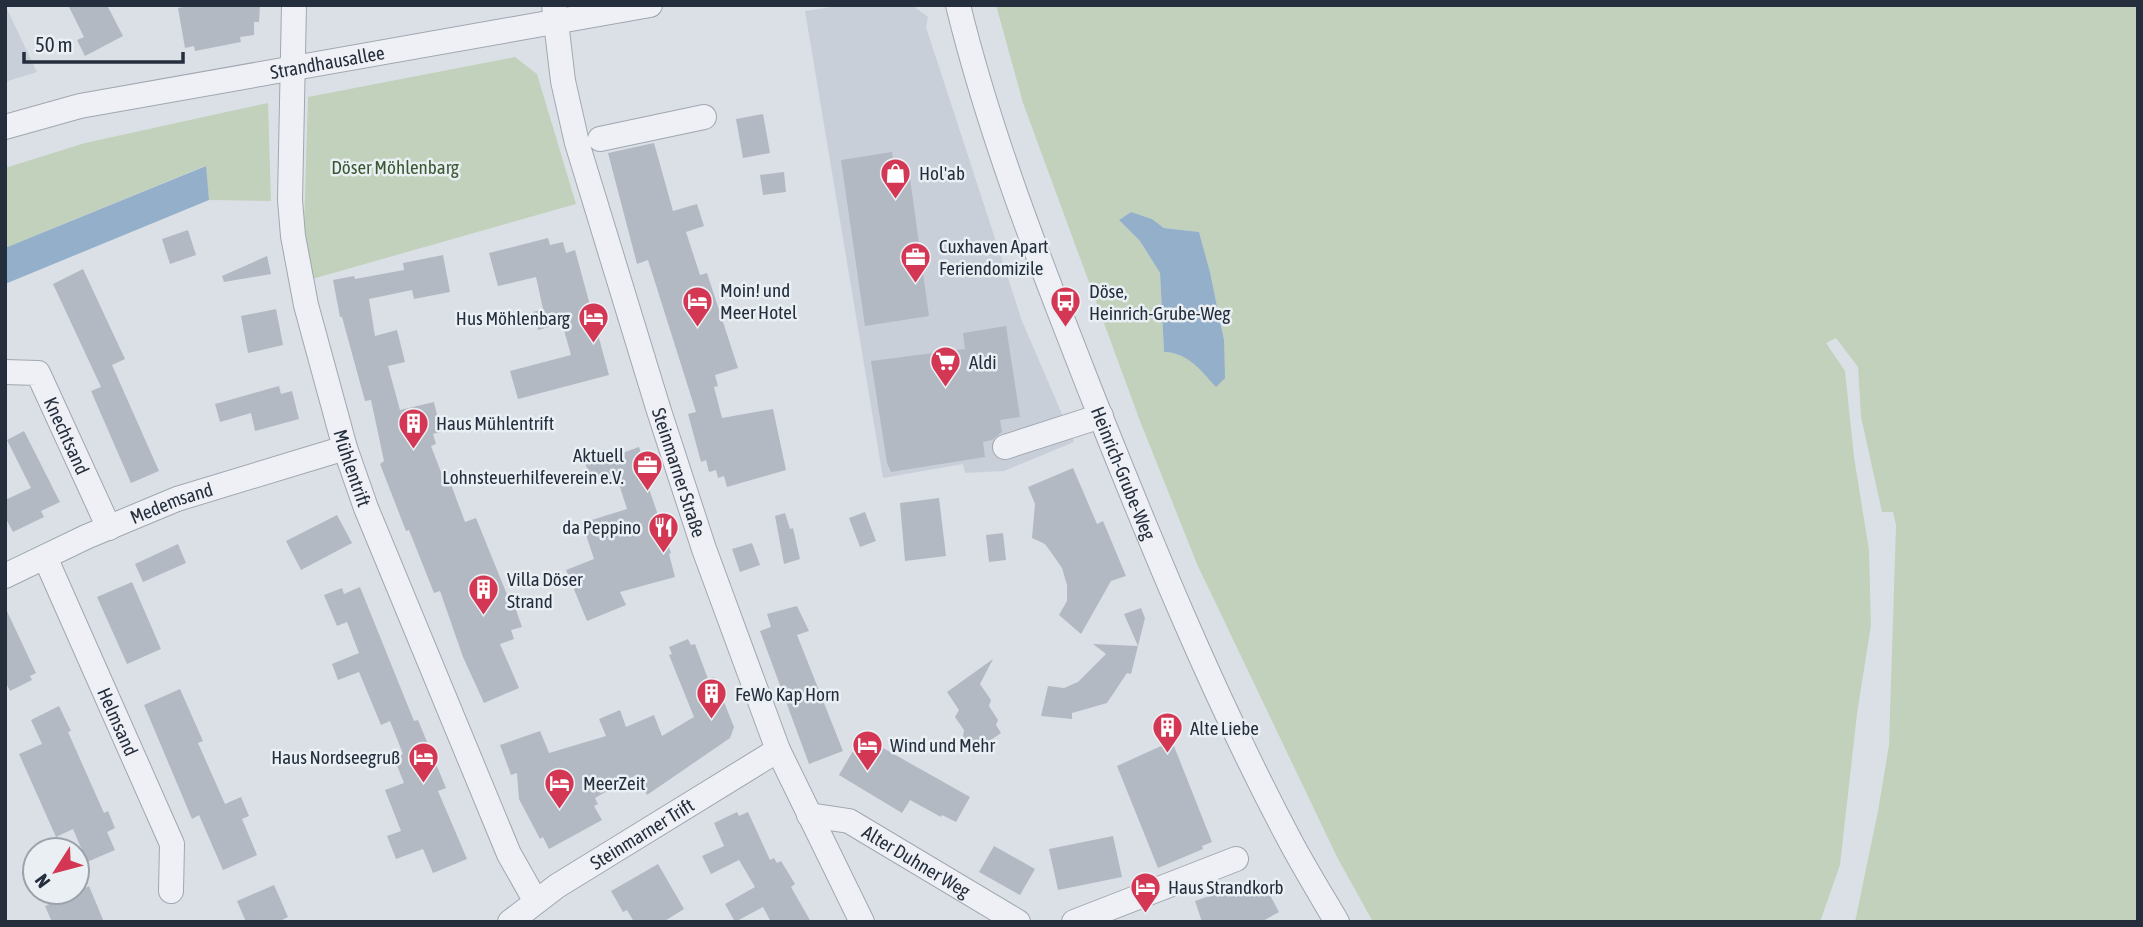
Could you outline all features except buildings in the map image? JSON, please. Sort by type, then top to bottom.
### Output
[{"type":"street","name":"Mühlentrift","points":[[294,5],[290,200],[293,236],[306,305],[345,448],[366,508],[509,854],[536,900]]},
{"type":"street","name":"Strandhausallee","points":[[5,127],[80,106],[293,68],[555,14],[650,5]]},
{"type":"street","name":"Heinrich-Grube-Weg","points":[[958,5],[994,135],[1101,416],[1182,611],[1231,720],[1287,835],[1337,922]]},
{"type":"street","name":"Steinmarner Straße","points":[[555,14],[563,81],[577,143],[704,549],[778,750],[862,922]]},
{"type":"street","points":[[600,139],[704,117]]},
{"type":"street","name":"Knechtsand","points":[[5,372],[37,373],[109,528]]},
{"type":"street","points":[[1005,447],[1101,416]]},
{"type":"street","name":"Medemsand","points":[[5,576],[177,499],[345,448]]},
{"type":"street","name":"Helmsand","points":[[45,557],[172,844],[171,891]]},
{"type":"street","name":"Steinmarner Trift","points":[[510,922],[536,900],[778,750]]},
{"type":"street","name":"Alter Duhner Weg","points":[[809,815],[849,821],[1018,922]]},
{"type":"street","points":[[1074,922],[1236,859]]},
{"type":"shaded area","points":[[845,5],[912,5],[928,17],[926,27],[1022,321],[1074,442],[1004,471],[965,473],[963,464],[883,478],[805,11]]},
{"type":"shaded area","points":[[5,8],[37,72],[5,82]]},
{"type":"green space","points":[[996,5],[2138,5],[2138,922],[1855,922],[1889,745],[1896,525],[1893,512],[1882,512],[1861,417],[1858,367],[1836,338],[1826,343],[1845,371],[1854,457],[1869,550],[1871,625],[1857,714],[1840,865],[1820,922],[1373,922],[1337,857],[1197,564],[1140,421],[1023,103]],"holes":[[[1131,212],[1152,219],[1164,228],[1199,232],[1224,340],[1216,386],[1188,359],[1164,352],[1160,273],[1140,241],[1119,220]]]},
{"type":"green space","name":"Döser Möhlenbarg","points":[[515,57],[537,74],[576,204],[312,279],[304,228],[308,97]]},
{"type":"green space","points":[[268,103],[271,201],[209,200],[205,166],[5,248],[5,168],[85,143]]},
{"type":"water","points":[[206,166],[209,200],[5,284],[5,248]]},
{"type":"water","points":[[1131,212],[1152,219],[1164,228],[1199,232],[1224,340],[1225,378],[1216,387],[1187,359],[1164,352],[1160,273],[1140,241],[1119,220]]},
{"type":"place","name":"Hol'ab","points":[[896,200]]},
{"type":"place","name":"Cuxhaven Apart Feriendomizile","points":[[916,284]]},
{"type":"place","name":"Moin! und Meer Hotel","points":[[697,328]]},
{"type":"place","name":"Döse, Heinrich-Grube-Weg","points":[[1066,329]]},
{"type":"place","name":"Hus Möhlenbarg","points":[[593,345]]},
{"type":"place","name":"Aldi","points":[[946,389]]},
{"type":"place","name":"Haus Mühlentrift","points":[[413,450]]},
{"type":"place","name":"Aktuell Lohnsteuerhilfeverein e.V.","points":[[647,493]]},
{"type":"place","name":"da Peppino","points":[[664,554]]},
{"type":"place","name":"Villa Döser Strand","points":[[484,617]]},
{"type":"place","name":"FeWo Kap Horn","points":[[712,721]]},
{"type":"place","name":"Alte Liebe","points":[[1167,755]]},
{"type":"place","name":"Wind und Mehr","points":[[867,772]]},
{"type":"place","name":"Haus Nordseegruß","points":[[423,784]]},
{"type":"place","name":"MeerZeit","points":[[560,810]]},
{"type":"place","name":"Haus Strandkorb","points":[[1145,914]]}]
